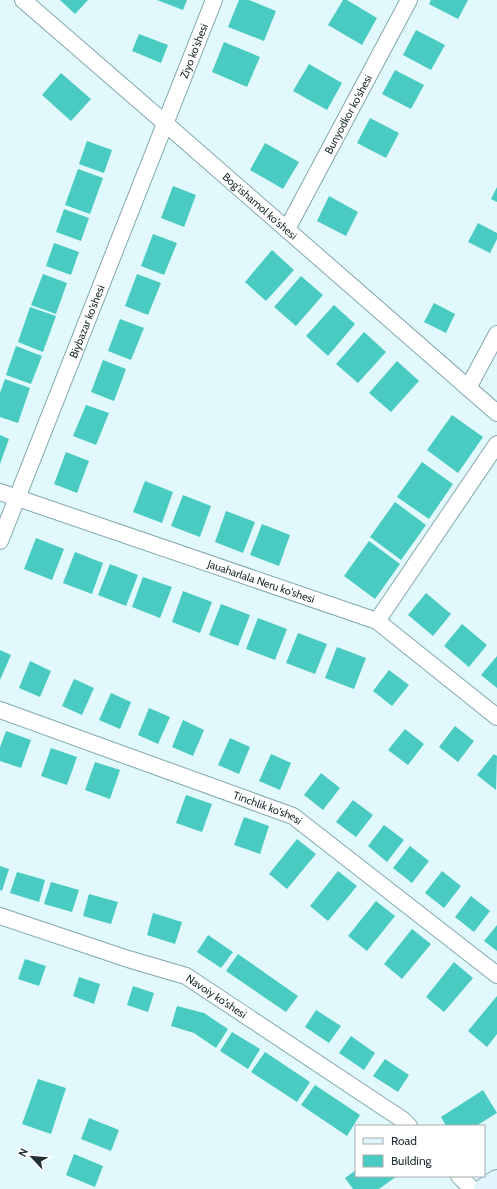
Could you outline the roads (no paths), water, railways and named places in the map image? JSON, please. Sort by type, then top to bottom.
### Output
[{"type":"street","name":"Bog'ishamol ko'shesi","points":[[23,0],[497,413]]},
{"type":"street","name":"Ziyo ko'shesi","points":[[174,102],[214,0]]},
{"type":"street","name":"Bunyodkor ko'shesi","points":[[287,229],[409,0]]},
{"type":"street","name":"Biybazar ko'shesi","points":[[0,541],[174,102]]},
{"type":"street","points":[[468,388],[497,334]]},
{"type":"street","points":[[377,620],[497,444]]},
{"type":"street","name":"Jauaharlala Neru ko'shesi","points":[[0,492],[377,620],[497,717]]},
{"type":"street","name":"Tinchlik ko'shesi","points":[[0,710],[293,816],[497,975]]},
{"type":"street","name":"Navoiy ko'shesi","points":[[0,916],[128,959],[186,976],[403,1120],[408,1125]]},
{"type":"street","points":[[460,1177],[472,1189]]},
{"type":"street","points":[[485,1189],[497,1181]]}]
